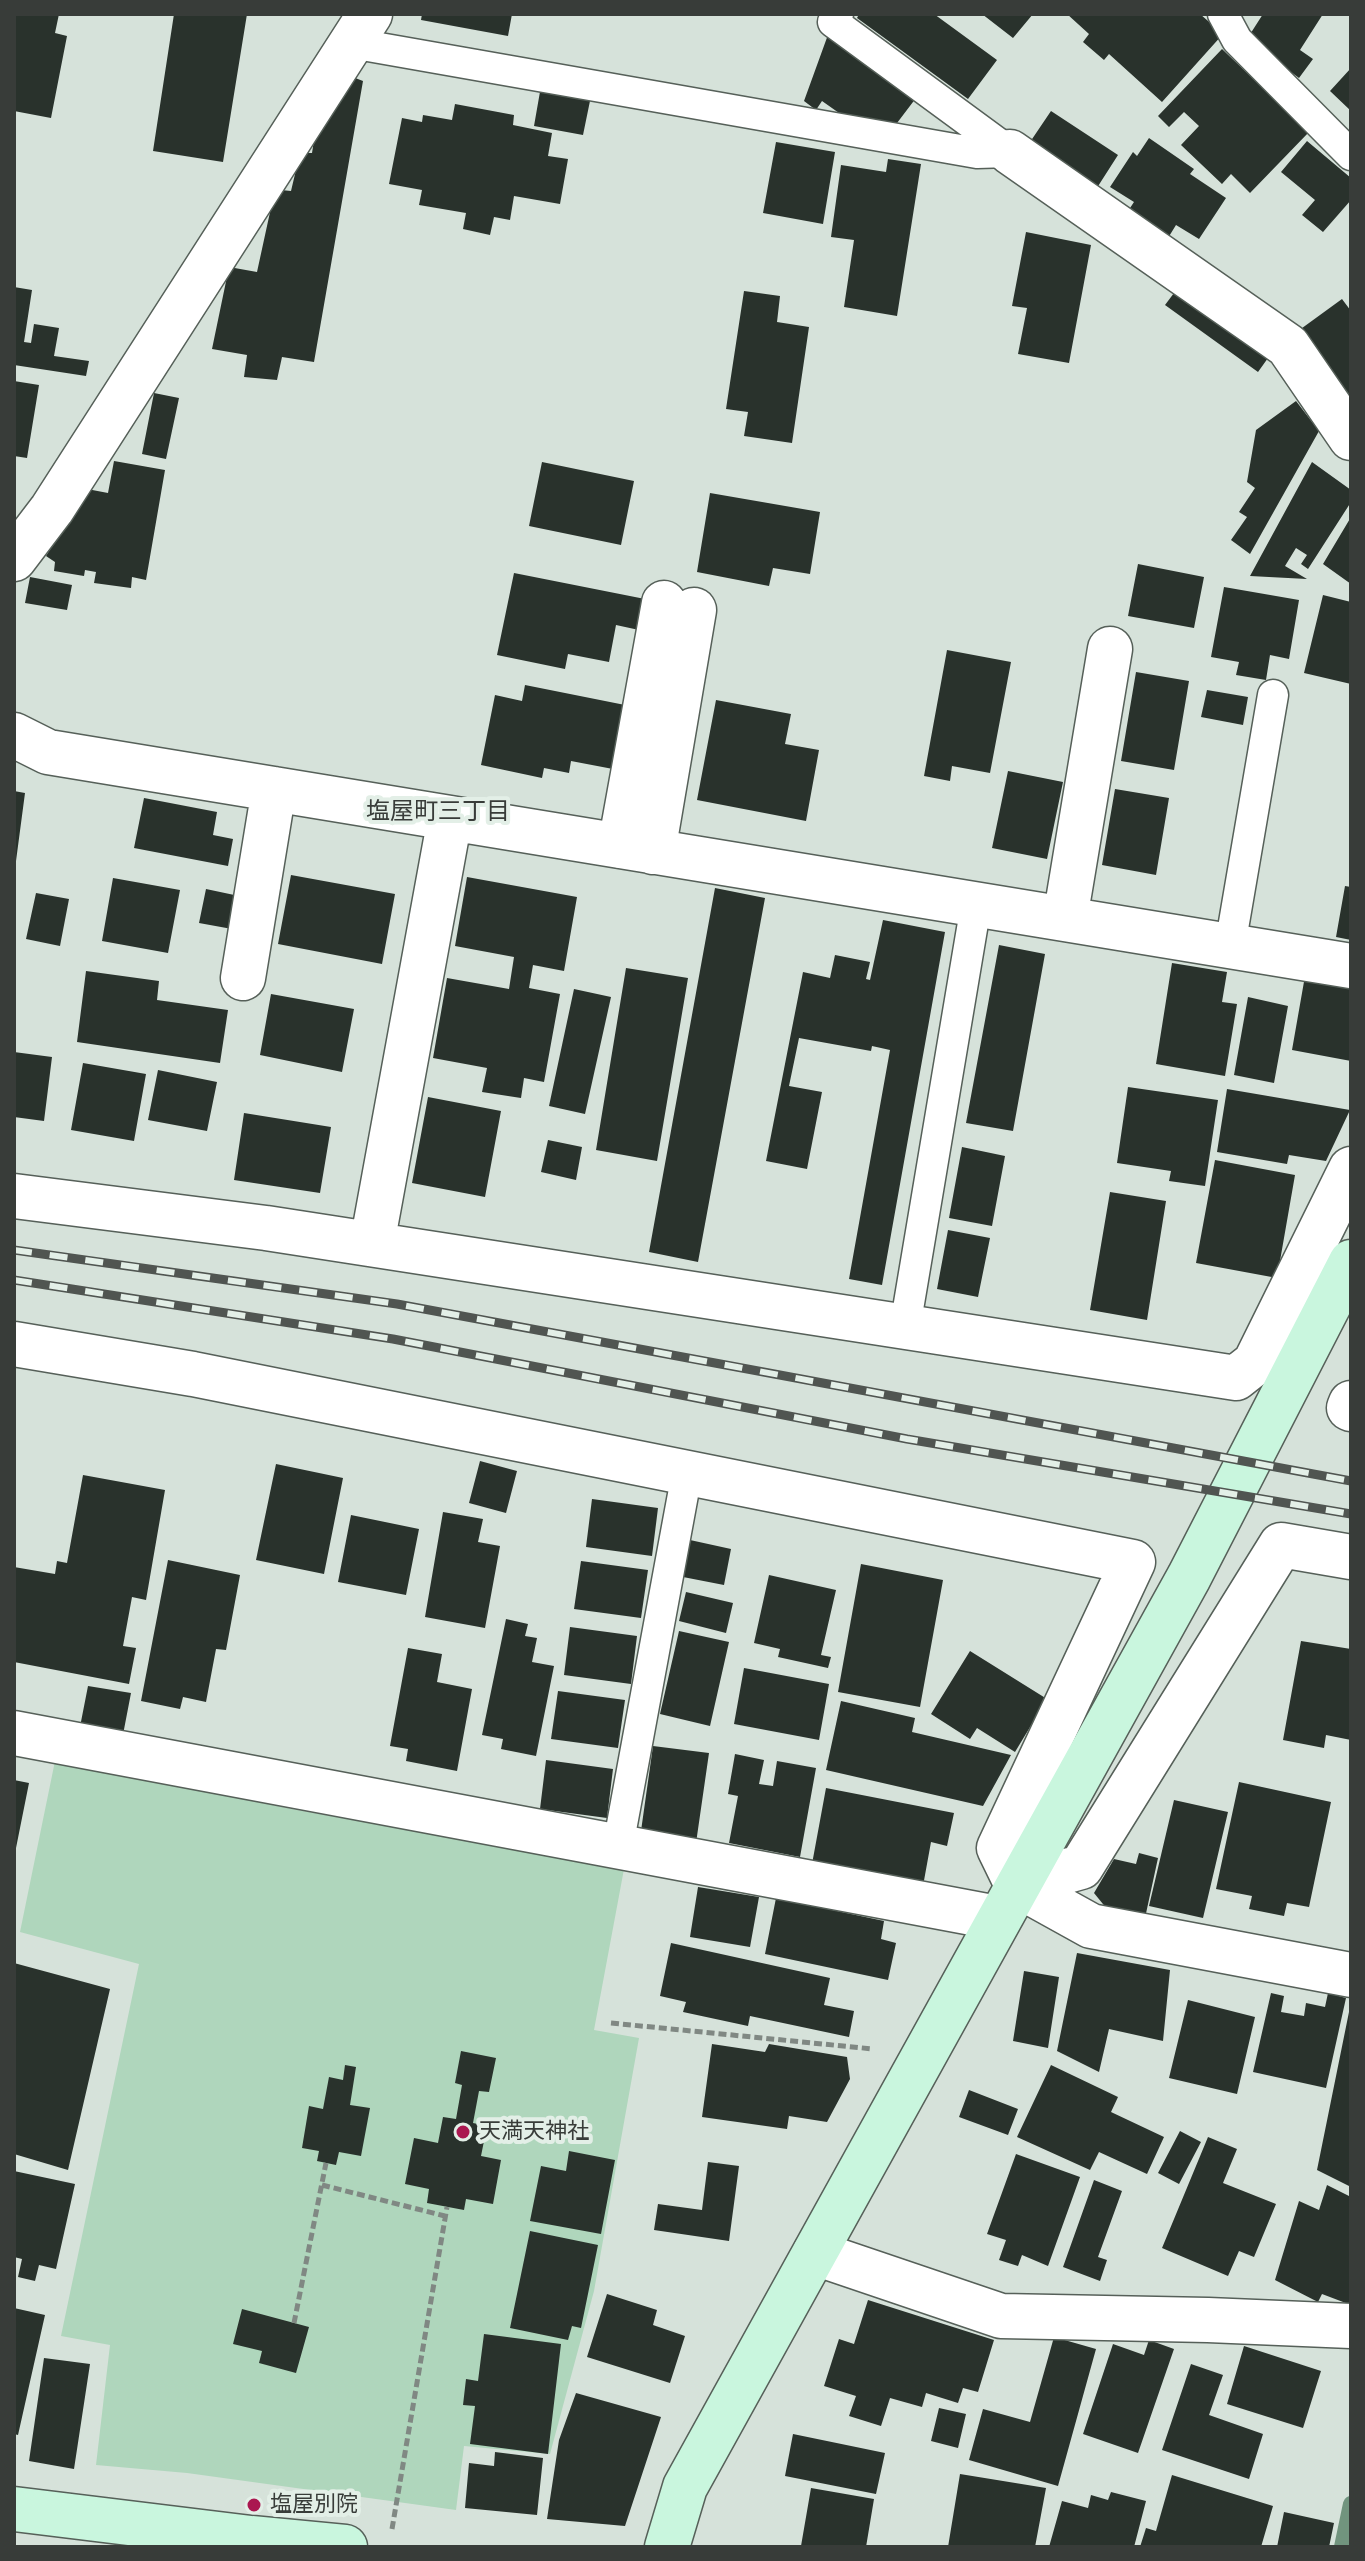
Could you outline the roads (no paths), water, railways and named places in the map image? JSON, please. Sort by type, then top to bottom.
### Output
[{"type":"street","points":[[18,547],[52,509],[361,28]]},
{"type":"street","points":[[1010,152],[1288,346],[1351,438]]},
{"type":"street","points":[[636,849],[679,606]]},
{"type":"street","points":[[1065,919],[1110,649]]},
{"type":"street","points":[[14,735],[48,752],[1351,966]]},
{"type":"street","points":[[243,978],[274,789]]},
{"type":"street","points":[[372,1244],[450,818]]},
{"type":"street","points":[[14,1196],[266,1228],[1236,1378],[1255,1363],[1351,1169]]},
{"type":"street","points":[[667,2547],[685,2487],[1189,1577],[1351,1262]]},
{"type":"street","points":[[14,1344],[193,1374],[1133,1562],[999,1848],[1008,1902]]},
{"type":"street","points":[[1008,1902],[1081,1867],[1281,1545],[1351,1557]]},
{"type":"street","points":[[14,1733],[618,1846],[1008,1902],[1091,1926],[1351,1975]]},
{"type":"street","points":[[815,2253],[1001,2316],[1351,2326]]},
{"type":"street","points":[[14,2509],[345,2547]]},
{"type":"lane","points":[[838,14],[833,22],[1010,152]]},
{"type":"lane","points":[[1223,14],[1237,40],[1351,155]]},
{"type":"lane","points":[[361,28],[977,153],[1010,152]]},
{"type":"lane","points":[[1230,946],[1273,695]]},
{"type":"lane","points":[[905,1327],[976,905]]},
{"type":"lane","points":[[618,1846],[687,1473]]},
{"type":"waterway","points":[[1342,2547],[1351,2504]]},
{"type":"railway","points":[[14,1250],[397,1304],[1351,1481]]},
{"type":"railway","points":[[14,1280],[393,1339],[907,1439],[1351,1514]]},
{"type":"place","name":"天満天神社","points":[[463,2132]]},
{"type":"place","name":"塩屋別院","points":[[254,2505]]},
{"type":"district","name":"塩屋町三丁目","points":[[438,812]]}]
